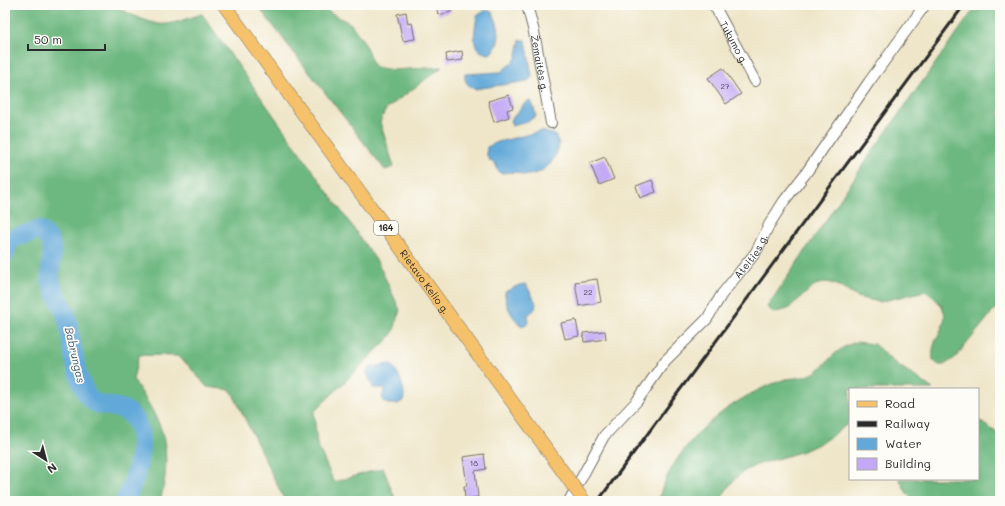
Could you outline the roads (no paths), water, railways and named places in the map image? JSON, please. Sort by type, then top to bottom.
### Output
[{"type":"main road","name":"Rietavo Kelio g.","points":[[224,5],[584,501]]},
{"type":"street","name":"Žemaitės g.","points":[[527,5],[534,32],[551,123]]},
{"type":"street","name":"Tukumo g.","points":[[714,5],[755,81]]},
{"type":"street","name":"Ateities g.","points":[[569,501],[604,436],[637,401],[665,361],[707,319],[722,294],[756,252],[769,225],[784,201],[806,173],[925,5]]},
{"type":"water","points":[[486,10],[492,12],[495,17],[499,34],[497,45],[490,54],[478,49],[474,40],[477,16]]},
{"type":"water","points":[[520,40],[526,40],[532,77],[528,81],[475,89],[470,87],[465,79],[465,74],[501,72],[516,59]]},
{"type":"water","points":[[531,101],[536,116],[527,122],[512,126],[510,121],[526,102]]},
{"type":"water","points":[[542,131],[555,135],[559,143],[553,160],[538,173],[525,175],[516,172],[500,173],[497,170],[496,164],[488,157],[487,147],[498,142]]},
{"type":"water","points":[[526,284],[536,303],[535,309],[528,315],[529,323],[522,326],[515,320],[510,311],[506,301],[505,292],[519,285]]},
{"type":"water","points":[[390,364],[399,375],[404,392],[403,401],[397,404],[387,404],[382,398],[385,390],[383,388],[373,388],[367,373],[367,371],[372,367]]},
{"type":"waterway","name":"Babrungas","points":[[5,255],[10,239],[39,230],[47,236],[51,243],[51,282],[66,314],[81,383],[89,398],[94,402],[104,406],[120,408],[126,411],[134,419],[139,429],[140,454],[134,480],[125,501]]},
{"type":"railway","points":[[598,501],[964,5]]}]
